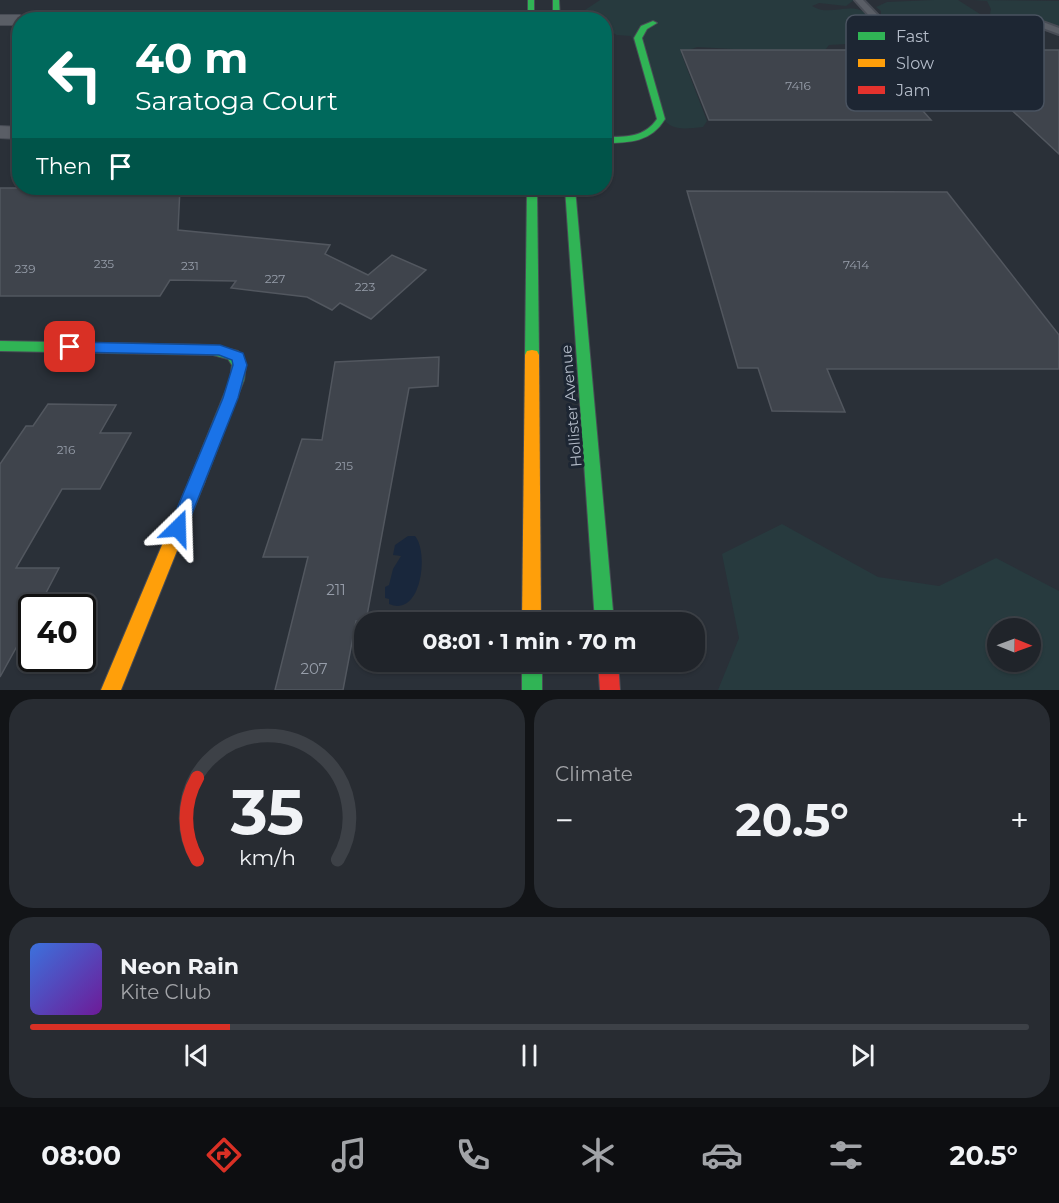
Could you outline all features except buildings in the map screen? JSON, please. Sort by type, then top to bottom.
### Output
[{"type":"main road","points":[[612,140],[640,138],[659,127],[662,119],[638,39],[644,28],[654,23]]},
{"type":"main road","points":[[532,195],[532,612]]},
{"type":"main road","name":"Hollister Avenue","points":[[571,195],[604,612]]},
{"type":"main road","points":[[0,346],[213,350],[232,353],[238,357],[240,365],[231,398],[111,690]]},
{"type":"main road","points":[[532,672],[532,690]]},
{"type":"main road","points":[[609,672],[610,690]]},
{"type":"lane","points":[[859,0],[873,15]]},
{"type":"lane","points":[[1044,25],[1059,31]]},
{"type":"green space","points":[[600,0],[854,0],[846,6],[819,3],[812,6],[824,10],[854,9],[871,15],[846,15],[846,44],[829,45],[822,54],[697,47],[681,53],[707,121],[703,127],[682,128],[668,124],[664,120],[631,36],[612,32],[612,12],[585,12]]},
{"type":"green space","points":[[958,0],[981,15],[881,15],[881,11],[876,7],[887,2]]},
{"type":"green space","points":[[973,0],[1059,1],[1059,28],[1044,26],[1044,15],[992,15],[990,14],[991,9],[987,1]]},
{"type":"green space","points":[[782,524],[878,577],[939,586],[996,558],[1059,591],[1059,690],[718,690],[739,638],[722,554]]},
{"type":"water","points":[[408,536],[415,536],[419,544],[422,568],[420,581],[409,602],[400,606],[389,604],[389,599],[385,598],[385,587],[389,585],[393,569],[401,556],[393,555],[395,545]]},
{"type":"traffic: fast","points":[[531,0],[531,12]]},
{"type":"traffic: fast","points":[[556,0],[557,12]]},
{"type":"traffic: fast","points":[[612,140],[644,136],[651,132],[661,119],[638,38],[644,28],[653,23]]},
{"type":"traffic: fast","points":[[532,195],[532,355]]},
{"type":"traffic: fast","points":[[571,195],[604,612]]},
{"type":"traffic: fast","points":[[0,346],[213,350],[233,355],[239,365],[237,380],[197,481]]},
{"type":"traffic: fast","points":[[532,672],[532,690]]},
{"type":"traffic: slow","points":[[532,355],[532,612]]},
{"type":"traffic: slow","points":[[111,690],[197,481]]},
{"type":"traffic: jam","points":[[609,672],[610,690]]},
{"type":"route","points":[[70,347],[220,350],[238,357],[240,365],[231,398],[178,528]]}]
